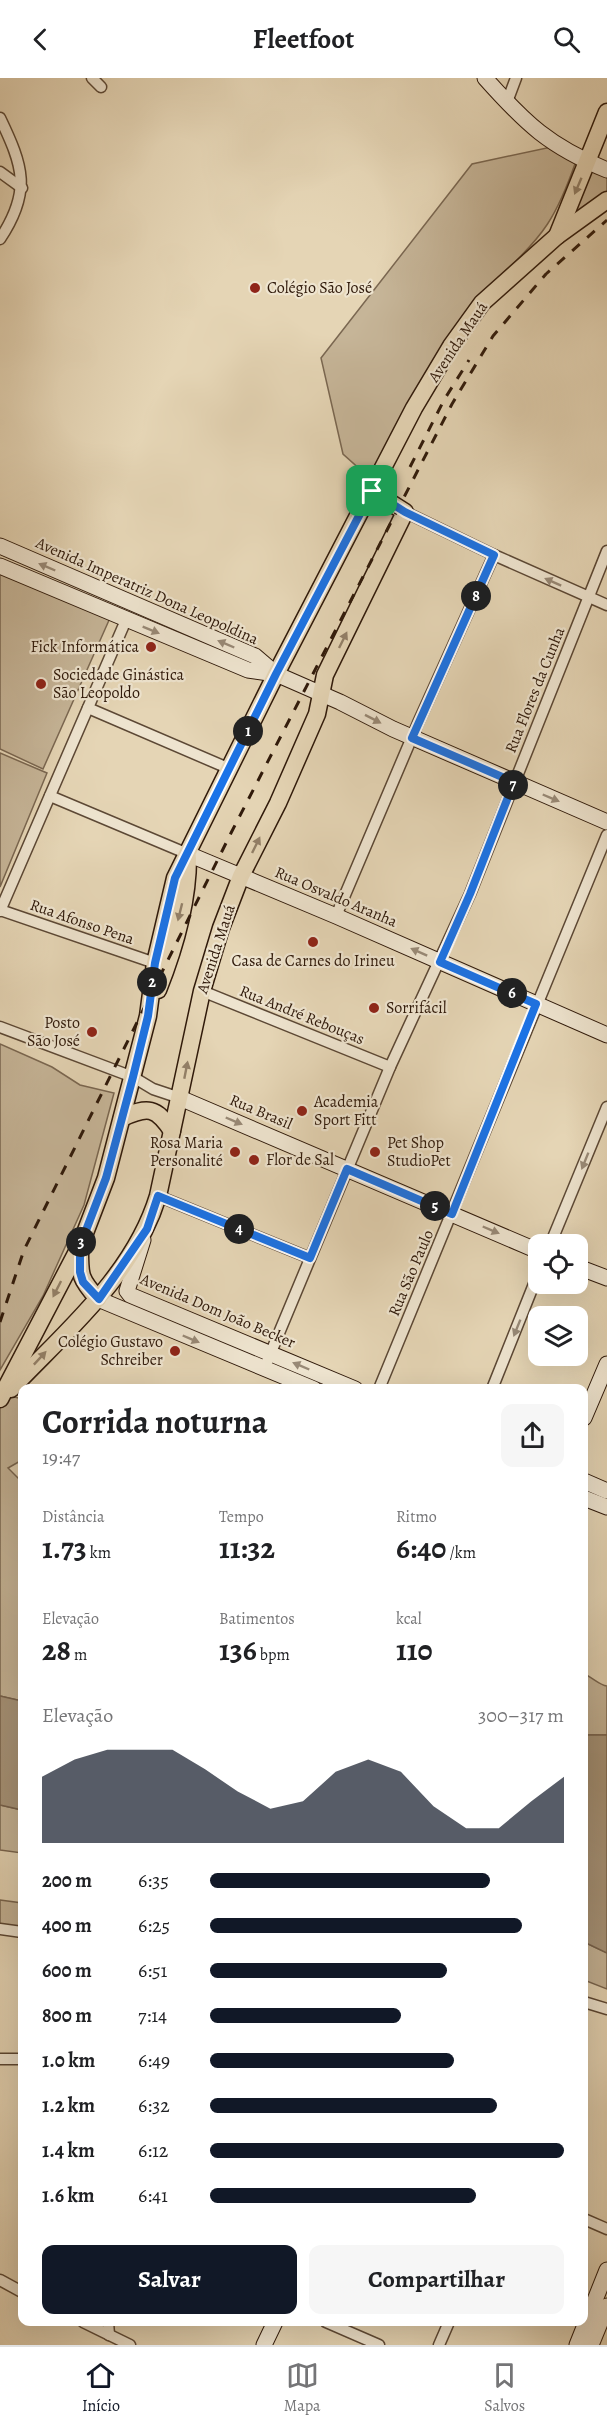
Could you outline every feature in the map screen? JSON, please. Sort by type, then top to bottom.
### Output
[{"type":"main road","points":[[557,236],[607,112]]},
{"type":"main road","name":"Avenida Mauá","points":[[0,1400],[80,1246],[106,1178],[148,1016],[155,963],[175,878],[276,674],[414,408],[451,346],[482,303],[557,236],[607,200]]},
{"type":"main road","points":[[372,491],[405,512]]},
{"type":"main road","name":"Avenida Mauá","points":[[0,1400],[99,1299],[147,1229],[158,1196],[202,991],[221,928],[241,876],[278,803],[317,714],[325,675],[405,512]]},
{"type":"main road","name":"Avenida Mauá","points":[[148,1016],[167,966],[188,881],[188,855]]},
{"type":"main road","points":[[122,1118],[139,1110],[150,1110],[162,1116],[172,1131]]},
{"type":"main road","points":[[80,1246],[80,1272],[83,1282],[99,1299]]},
{"type":"street","points":[[92,78],[101,87]]},
{"type":"street","points":[[485,78],[543,136],[588,162],[607,170]]},
{"type":"street","points":[[507,102],[516,78]]},
{"type":"street","points":[[0,118],[17,153],[22,188],[13,219],[0,238]]},
{"type":"street","points":[[0,172],[22,188]]},
{"type":"street","points":[[405,512],[494,555],[607,605]]},
{"type":"street","name":"Avenida Imperatriz Dona Leopoldina","points":[[0,546],[255,656],[276,674]]},
{"type":"street","name":"Rua Flores da Cunha","points":[[264,1369],[390,1067],[470,894],[607,551]]},
{"type":"street","points":[[336,916],[494,555]]},
{"type":"street","name":"Avenida Imperatriz Dona Leopoldina","points":[[0,567],[248,670],[276,674],[412,738],[607,822]]},
{"type":"street","points":[[0,910],[126,620]]},
{"type":"street","points":[[88,708],[230,769]]},
{"type":"street","name":"Rua Osvaldo Aranha","points":[[50,796],[336,916],[607,1035]]},
{"type":"street","name":"Rua São Paulo","points":[[381,1384],[607,835]]},
{"type":"street","name":"Rua Afonso Pena","points":[[0,910],[155,963]]},
{"type":"street","name":"Rua André Rebouças","points":[[202,991],[390,1067]]},
{"type":"street","name":"Rua Brasil","points":[[0,1027],[133,1077],[153,1089],[180,1098],[528,1247]]},
{"type":"street","points":[[555,1234],[607,1107]]},
{"type":"street","points":[[158,1196],[310,1258]]},
{"type":"street","name":"Avenida Dom João Becker","points":[[147,1229],[128,1294],[344,1384]]},
{"type":"street","points":[[588,1271],[607,1278]]},
{"type":"street","points":[[494,1384],[530,1294]]},
{"type":"street","points":[[99,1299],[302,1384]]},
{"type":"street","points":[[588,1409],[607,1365]]},
{"type":"street","points":[[588,1484],[607,1491]]},
{"type":"street","points":[[588,1499],[607,1507]]},
{"type":"street","points":[[0,1929],[18,1931]]},
{"type":"street","points":[[588,2003],[607,2009]]},
{"type":"street","points":[[0,2059],[18,2059]]},
{"type":"street","points":[[588,2221],[607,2229]]},
{"type":"street","points":[[588,2318],[607,2270]]},
{"type":"street","points":[[0,2276],[0,2281],[18,2290]]},
{"type":"street","points":[[591,2345],[607,2306]]},
{"type":"street","points":[[91,2326],[130,2345]]},
{"type":"street","points":[[108,2326],[109,2335]]},
{"type":"street","points":[[264,2345],[273,2326]]},
{"type":"street","points":[[336,2326],[379,2345]]},
{"type":"street","points":[[439,2345],[447,2326]]},
{"type":"street","points":[[577,2345],[585,2326]]},
{"type":"shaded area","points":[[556,146],[576,161],[562,197],[548,224],[501,275],[371,479],[343,454],[321,358],[472,164]]},
{"type":"shaded area","points":[[591,170],[607,177],[607,194],[572,217]]},
{"type":"shaded area","name":"Sociedade Ginástica São Leopoldo","points":[[0,570],[110,618],[43,769],[0,749]]},
{"type":"shaded area","points":[[0,753],[47,773],[0,887]]},
{"type":"shaded area","points":[[0,1044],[52,1067],[80,1085],[114,1093],[84,1205],[43,1296],[0,1370]]},
{"type":"shaded area","points":[[0,1393],[18,1398],[18,1462],[8,1468],[18,1478],[18,1700],[0,1696]]},
{"type":"shaded area","points":[[588,1676],[607,1686],[607,1735],[588,1735]]},
{"type":"shaded area","points":[[0,1696],[18,1700],[18,1809],[0,1805]]},
{"type":"shaded area","points":[[588,1735],[607,1735],[607,1953],[588,1944]]},
{"type":"shaded area","points":[[0,1805],[18,1809],[18,1852],[0,1850]]},
{"type":"shaded area","points":[[0,1900],[18,1902],[18,1927],[0,1924]]},
{"type":"shaded area","points":[[588,1944],[607,1953],[607,1989],[588,1982]]},
{"type":"railway","points":[[0,1322],[24,1250],[231,833],[452,404],[493,336],[546,274],[607,220]]},
{"type":"railway","points":[[410,467],[444,400],[469,360]]},
{"type":"place","name":"Colégio São José","points":[[255,288]]},
{"type":"place","name":"Fick Informática","points":[[151,647]]},
{"type":"place","name":"Sociedade Ginástica São Leopoldo","points":[[41,684]]},
{"type":"place","name":"Casa de Carnes do Irineu","points":[[313,942]]},
{"type":"place","name":"Sorrifácil","points":[[374,1008]]},
{"type":"place","name":"Posto São José","points":[[92,1032]]},
{"type":"place","name":"Academia Sport Fitt","points":[[302,1111]]},
{"type":"place","name":"Rosa Maria Personalité","points":[[235,1152]]},
{"type":"place","name":"Pet Shop StudioPet","points":[[375,1152]]},
{"type":"place","name":"Flor de Sal","points":[[254,1160]]},
{"type":"place","name":"Colégio Gustavo Schreiber","points":[[175,1351]]},
{"type":"route","points":[[372,491],[405,512],[494,555],[412,738],[514,782],[470,894],[440,962],[536,1004],[452,1214],[347,1169],[310,1258],[158,1196],[147,1229],[99,1299],[83,1282],[80,1272],[80,1246],[106,1178],[133,1077],[148,1016],[155,963],[175,878],[276,674],[372,491]]}]
